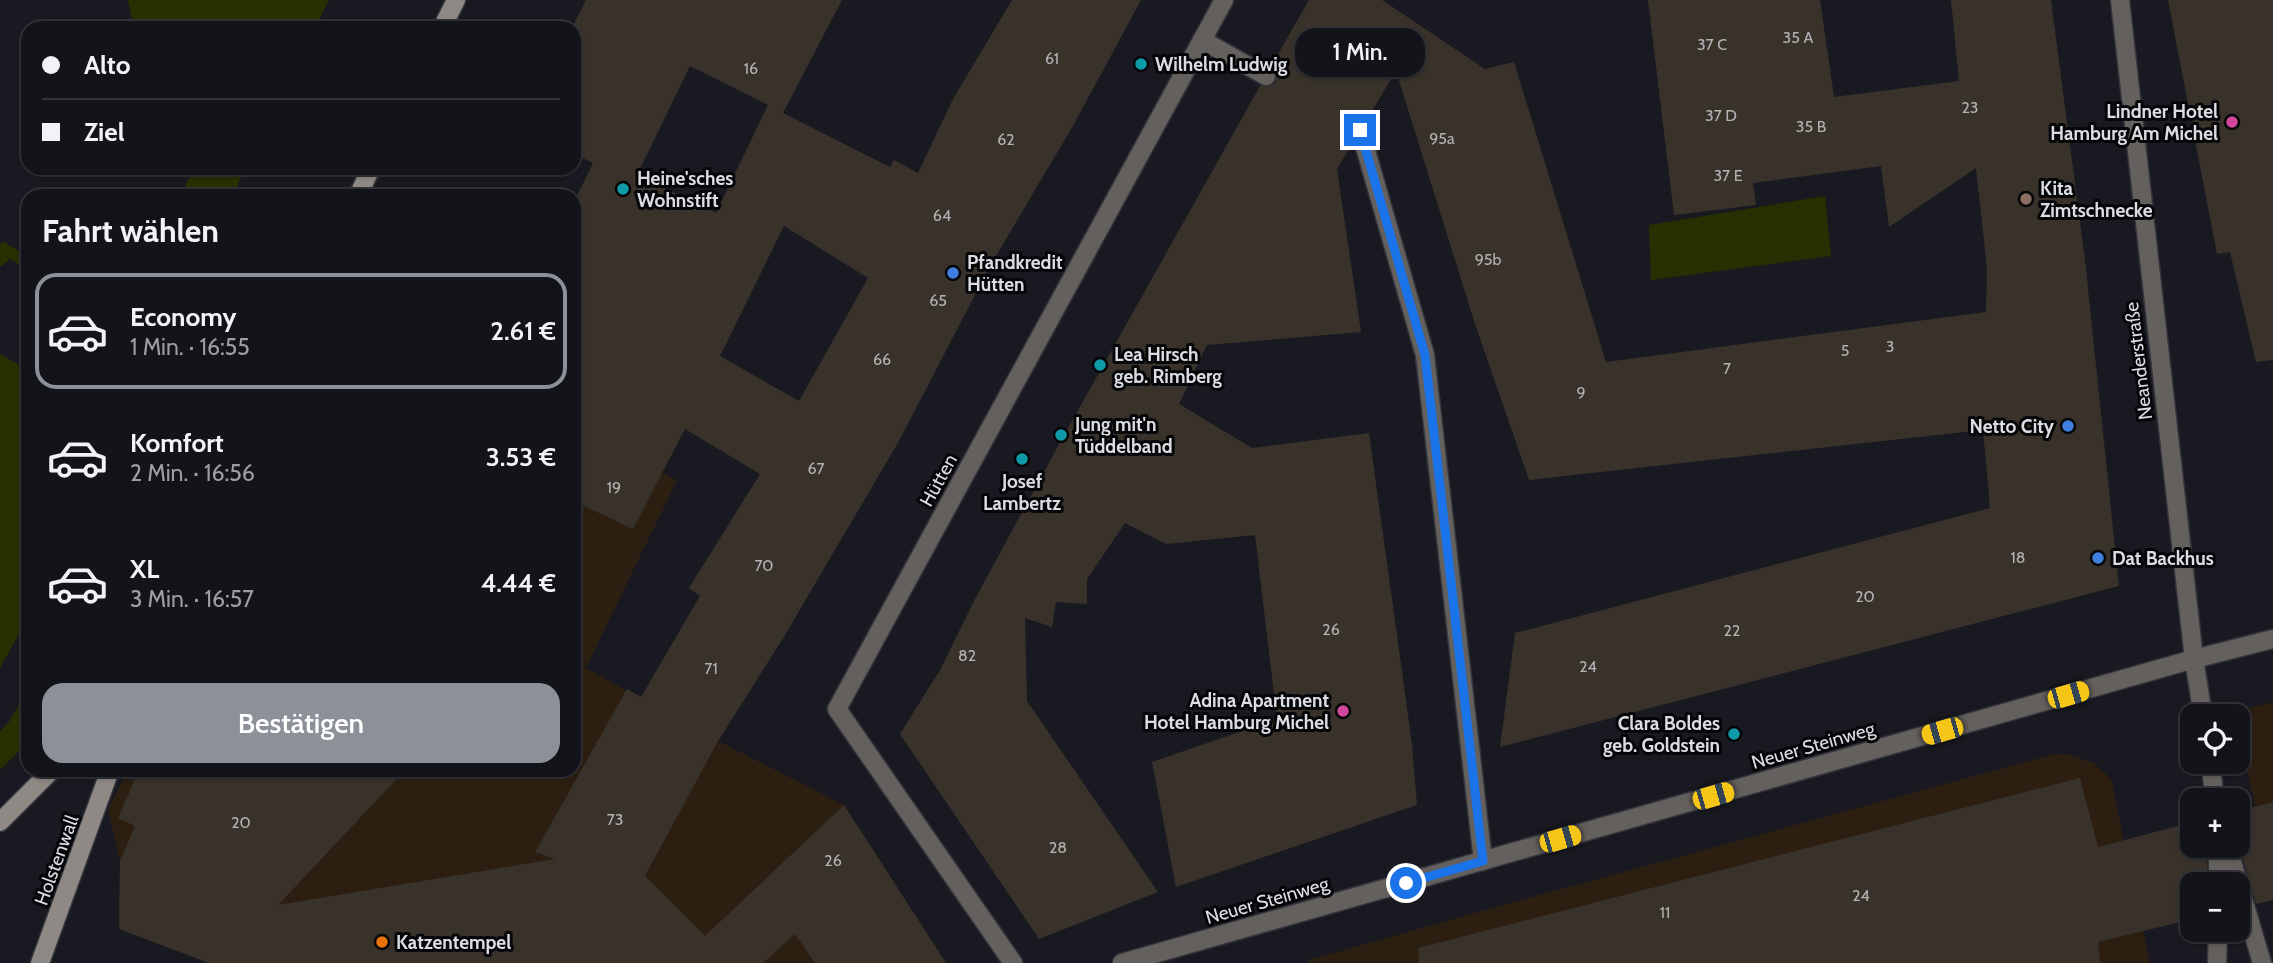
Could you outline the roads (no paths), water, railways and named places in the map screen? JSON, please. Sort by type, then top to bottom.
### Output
[{"type":"main road","points":[[446,21],[456,0]]},
{"type":"main road","points":[[0,822],[45,777]]},
{"type":"main road","name":"Holstenwall","points":[[40,963],[107,777]]},
{"type":"street","name":"Hütten","points":[[1013,963],[837,709],[1224,0]]},
{"type":"street","name":"Neanderstraße","points":[[2120,0],[2201,704]]},
{"type":"street","points":[[1202,40],[1266,76]]},
{"type":"street","points":[[1360,130],[1425,355],[1483,861]]},
{"type":"street","name":"Neuer Steinweg","points":[[1122,963],[2194,659],[2273,639]]},
{"type":"street","points":[[2231,858],[2262,963]]},
{"type":"street","points":[[2217,963],[2218,942]]},
{"type":"place","name":"Wilhelm Ludwig","points":[[1141,64]]},
{"type":"place","name":"Lindner Hotel Hamburg Am Michel","points":[[2232,122]]},
{"type":"place","name":"Heine'sches Wohnstift","points":[[623,189]]},
{"type":"place","name":"Kita Zimtschnecke","points":[[2026,199]]},
{"type":"place","name":"Pfandkredit Hütten","points":[[953,273]]},
{"type":"place","name":"Lea Hirsch geb. Rimberg","points":[[1100,365]]},
{"type":"place","name":"Netto City","points":[[2068,426]]},
{"type":"place","name":"Jung mit'n Tüddelband","points":[[1061,435]]},
{"type":"place","name":"Josef Lambertz","points":[[1022,459]]},
{"type":"place","name":"Dat Backhus","points":[[2098,558]]},
{"type":"place","name":"Adina Apartment Hotel Hamburg Michel","points":[[1343,711]]},
{"type":"place","name":"Clara Boldes geb. Goldstein","points":[[1734,734]]},
{"type":"place","name":"Katzentempel","points":[[382,942]]}]
